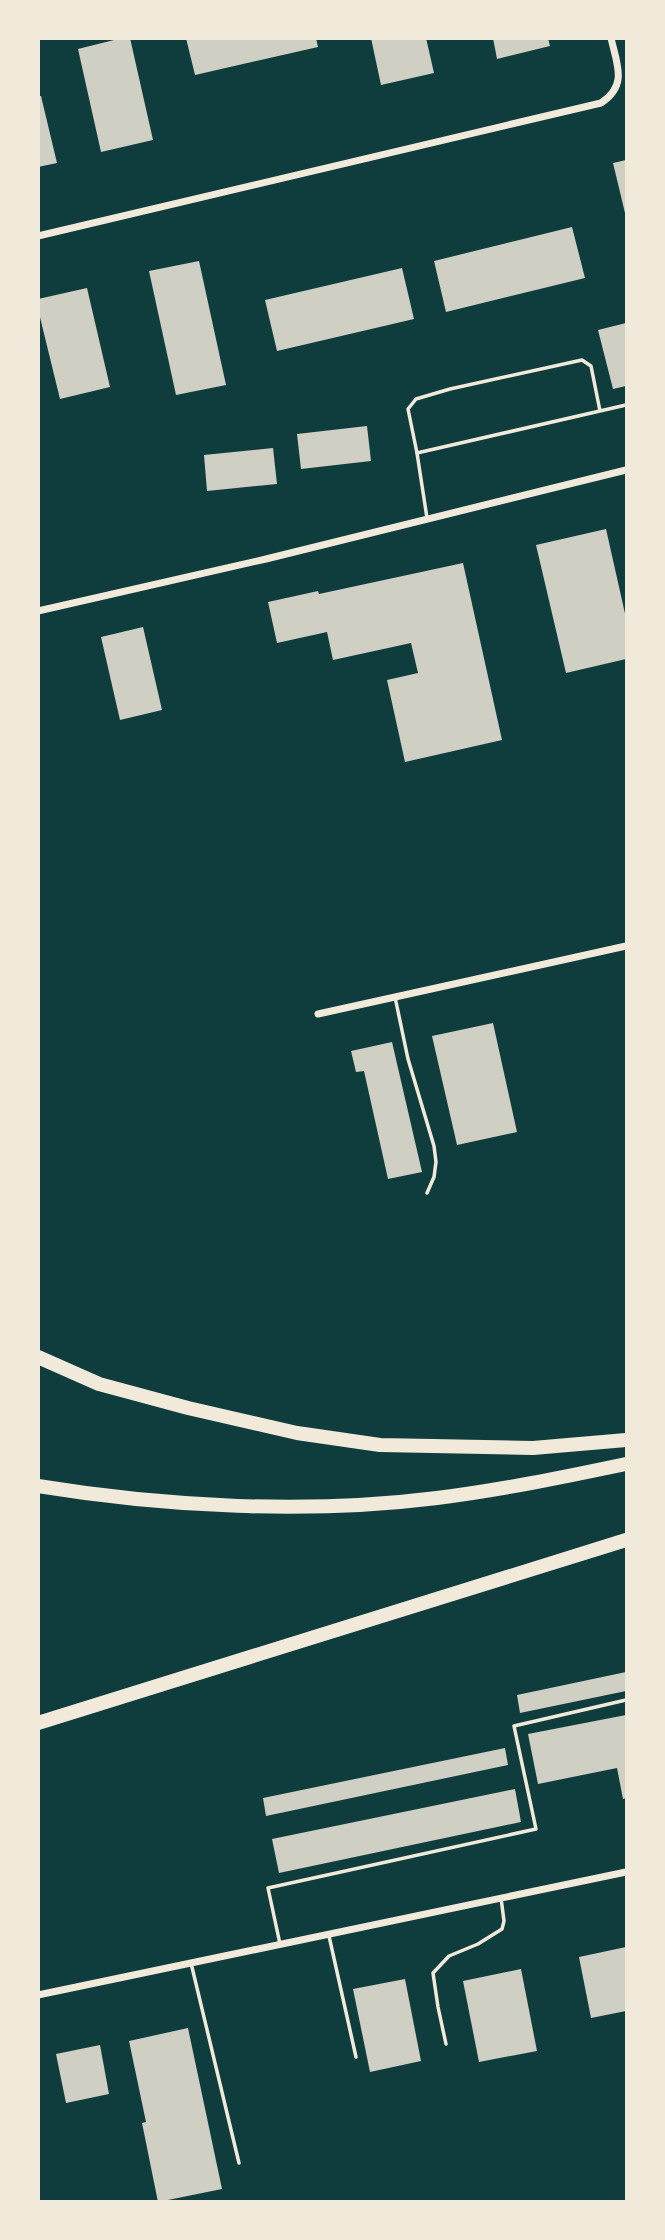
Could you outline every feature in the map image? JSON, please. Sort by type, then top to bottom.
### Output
[{"type":"highway","points":[[38,1357],[99,1384],[188,1408],[297,1433],[366,1443],[533,1448],[626,1440]]},
{"type":"highway","points":[[38,1486],[182,1503],[342,1505],[436,1498],[550,1480],[626,1464]]},
{"type":"highway","points":[[38,1723],[626,1540]]},
{"type":"street","points":[[38,236],[601,103],[610,97],[620,79],[611,38]]},
{"type":"street","points":[[38,611],[267,559],[626,470]]},
{"type":"street","points":[[318,1014],[626,946]]},
{"type":"street","points":[[38,1995],[626,1872]]},
{"type":"lane","points":[[427,518],[408,409],[416,399],[582,360],[591,366],[600,411]]},
{"type":"lane","points":[[417,453],[626,405]]},
{"type":"lane","points":[[395,997],[408,1059],[436,1162],[434,1177],[427,1193]]},
{"type":"lane","points":[[280,1944],[268,1888],[536,1829],[514,1726],[626,1700]]},
{"type":"lane","points":[[446,2043],[433,1973],[449,1956],[478,1944],[502,1929],[505,1921],[501,1898]]},
{"type":"lane","points":[[328,1934],[356,2057]]},
{"type":"lane","points":[[191,1963],[239,2163]]},
{"type":"building","points":[[130,38],[153,140],[101,152],[78,49]]},
{"type":"building","points":[[186,38],[316,38],[318,47],[195,75]]},
{"type":"building","points":[[371,38],[426,38],[434,73],[381,85]]},
{"type":"building","points":[[493,38],[548,38],[550,46],[497,59]]},
{"type":"building","points":[[38,96],[41,96],[57,163],[38,167]]},
{"type":"building","points":[[626,160],[626,213],[625,213],[613,163]]},
{"type":"building","points":[[572,227],[585,278],[446,312],[434,261]]},
{"type":"building","points":[[199,261],[226,385],[176,395],[149,271]]},
{"type":"building","points":[[402,268],[414,319],[277,351],[265,300]]},
{"type":"building","points":[[87,288],[110,387],[60,399],[38,309],[38,299]]},
{"type":"building","points":[[626,323],[626,386],[613,389],[598,330]]},
{"type":"building","points":[[367,426],[371,461],[301,469],[297,434]]},
{"type":"building","points":[[273,448],[277,484],[207,491],[204,455]]},
{"type":"building","points":[[606,529],[626,618],[626,659],[566,673],[536,545]]},
{"type":"building","points":[[463,563],[502,740],[405,762],[387,680],[418,673],[411,643],[333,660],[327,632],[277,643],[268,602],[318,591],[319,594]]},
{"type":"building","points":[[143,627],[162,710],[120,720],[101,637]]},
{"type":"building","points":[[493,1023],[517,1132],[457,1145],[432,1036]]},
{"type":"building","points":[[392,1042],[422,1172],[388,1179],[364,1071],[356,1072],[351,1051]]},
{"type":"building","points":[[626,1672],[626,1691],[520,1713],[517,1695]]},
{"type":"building","points":[[626,1715],[626,1798],[623,1799],[617,1768],[538,1784],[528,1734]]},
{"type":"building","points":[[505,1748],[508,1765],[266,1816],[263,1798]]},
{"type":"building","points":[[515,1789],[521,1822],[279,1873],[272,1839]]},
{"type":"building","points":[[626,1947],[626,2011],[591,2018],[579,1957]]},
{"type":"building","points":[[521,1969],[537,2051],[479,2062],[463,1981]]},
{"type":"building","points":[[405,1979],[421,2061],[370,2072],[353,1989]]},
{"type":"building","points":[[188,2028],[222,2189],[158,2202],[142,2123],[146,2122],[129,2041]]},
{"type":"building","points":[[100,2045],[109,2094],[66,2103],[56,2054]]}]
